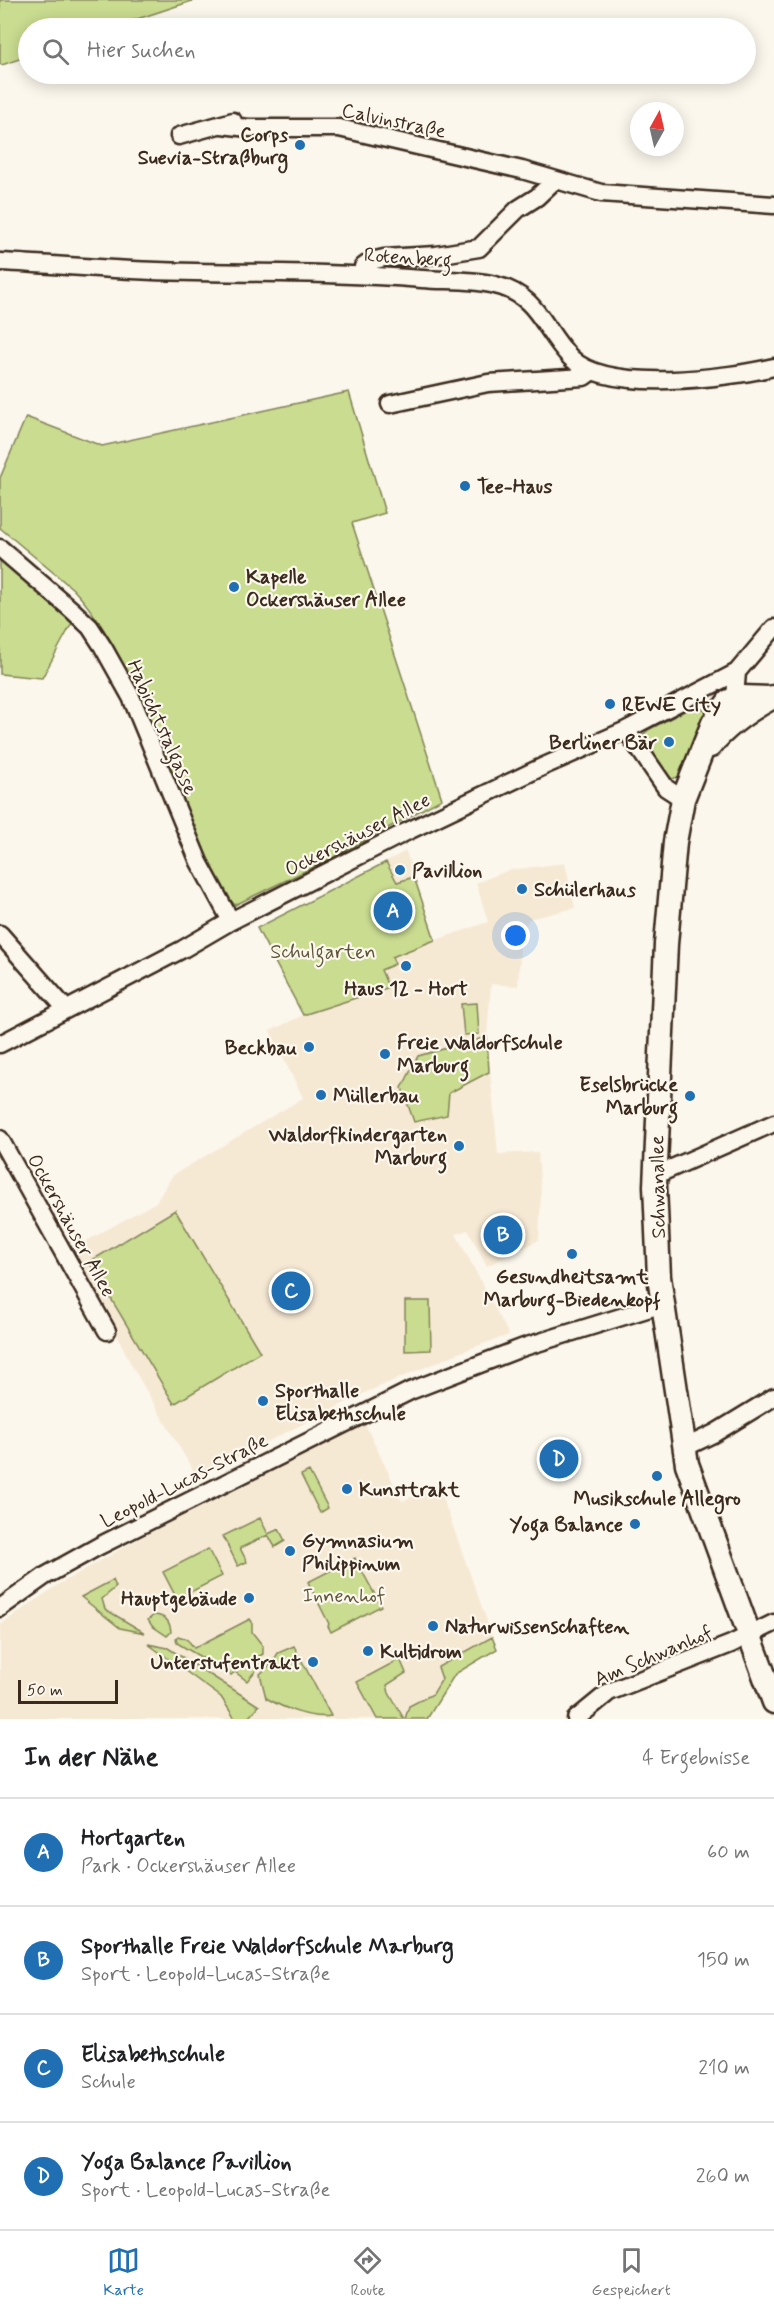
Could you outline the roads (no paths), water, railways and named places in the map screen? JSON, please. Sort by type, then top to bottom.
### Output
[{"type":"main road","points":[[733,707],[772,697]]},
{"type":"main road","name":"Schwanallee","points":[[733,707],[713,723],[683,799],[675,842],[666,944],[655,1184],[658,1272],[684,1448],[700,1502],[774,1702]]},
{"type":"street","points":[[178,136],[241,119]]},
{"type":"street","name":"Calvinstraße","points":[[222,125],[248,128],[339,128],[522,170],[601,193],[774,205]]},
{"type":"street","points":[[362,274],[363,267],[371,261],[384,258],[436,255],[478,248],[518,209],[537,197],[555,180]]},
{"type":"street","name":"Rotenberg","points":[[0,262],[184,272],[362,274],[494,284],[524,297],[539,312],[560,346],[572,360],[591,372],[626,379],[701,378],[729,376],[774,367]]},
{"type":"street","points":[[390,404],[488,384],[584,377],[591,372]]},
{"type":"street","name":"Habichtstalgasse","points":[[0,548],[90,627],[103,646],[131,696],[199,862],[231,921]]},
{"type":"street","points":[[688,698],[708,699],[733,707],[736,672],[774,628]]},
{"type":"street","name":"Ockershäuser Allee","points":[[0,1044],[183,949],[231,921],[406,832],[544,766],[626,730],[736,672]]},
{"type":"street","points":[[626,730],[666,788],[683,799]]},
{"type":"street","points":[[0,934],[66,1009]]},
{"type":"street","points":[[655,1184],[774,1123]]},
{"type":"street","name":"Ockershäuser Allee","points":[[0,1139],[107,1331]]},
{"type":"street","name":"Leopold-Lucas-Straße","points":[[0,1608],[45,1576],[99,1546],[410,1391],[524,1347],[663,1304]]},
{"type":"street","points":[[684,1448],[715,1433],[774,1396]]},
{"type":"street","name":"Am Schwanhof","points":[[576,1719],[609,1692],[750,1635],[774,1623]]},
{"type":"place","name":"Corps Suevia-Straßburg","points":[[300,145]]},
{"type":"place","name":"Tee-Haus","points":[[465,486]]},
{"type":"place","name":"Kapelle Ockershäuser Allee","points":[[234,587]]},
{"type":"place","name":"REWE City","points":[[610,704]]},
{"type":"place","name":"Berliner Bär","points":[[669,742]]},
{"type":"place","name":"Pavillion","points":[[400,870]]},
{"type":"place","name":"Schülerhaus","points":[[522,889]]},
{"type":"place","name":"Hortgarten","points":[[393,911]]},
{"type":"place","name":"Haus 12 - Hort","points":[[406,966]]},
{"type":"place","name":"Beckbau","points":[[309,1047]]},
{"type":"place","name":"Freie Waldorfschule Marburg","points":[[385,1054]]},
{"type":"place","name":"Müllerbau","points":[[321,1095]]},
{"type":"place","name":"Eselsbrücke Marburg","points":[[690,1096]]},
{"type":"place","name":"Waldorfkindergarten Marburg","points":[[459,1146]]},
{"type":"place","name":"Sporthalle Freie Waldorfschule Marburg","points":[[503,1235]]},
{"type":"place","name":"Gesundheitsamt Marburg-Biedenkopf","points":[[572,1254]]},
{"type":"place","name":"Elisabethschule","points":[[291,1291]]},
{"type":"place","name":"Sporthalle Elisabethschule","points":[[263,1401]]},
{"type":"place","name":"Yoga Balance Pavillion","points":[[559,1459]]},
{"type":"place","name":"Musikschule Allegro","points":[[657,1476]]},
{"type":"place","name":"Kunsttrakt","points":[[347,1489]]},
{"type":"place","name":"Yoga Balance","points":[[635,1524]]},
{"type":"place","name":"Gymnasium Philippinum","points":[[290,1551]]},
{"type":"place","name":"Hauptgebäude","points":[[249,1598]]},
{"type":"place","name":"Naturwissenschaften","points":[[433,1626]]},
{"type":"place","name":"Kultidrom","points":[[368,1651]]},
{"type":"place","name":"Unterstufentrakt","points":[[313,1662]]},
{"type":"park label","name":"Schulgarten","points":[[323,951]]},
{"type":"park label","name":"Innenhof","points":[[344,1595]]}]
